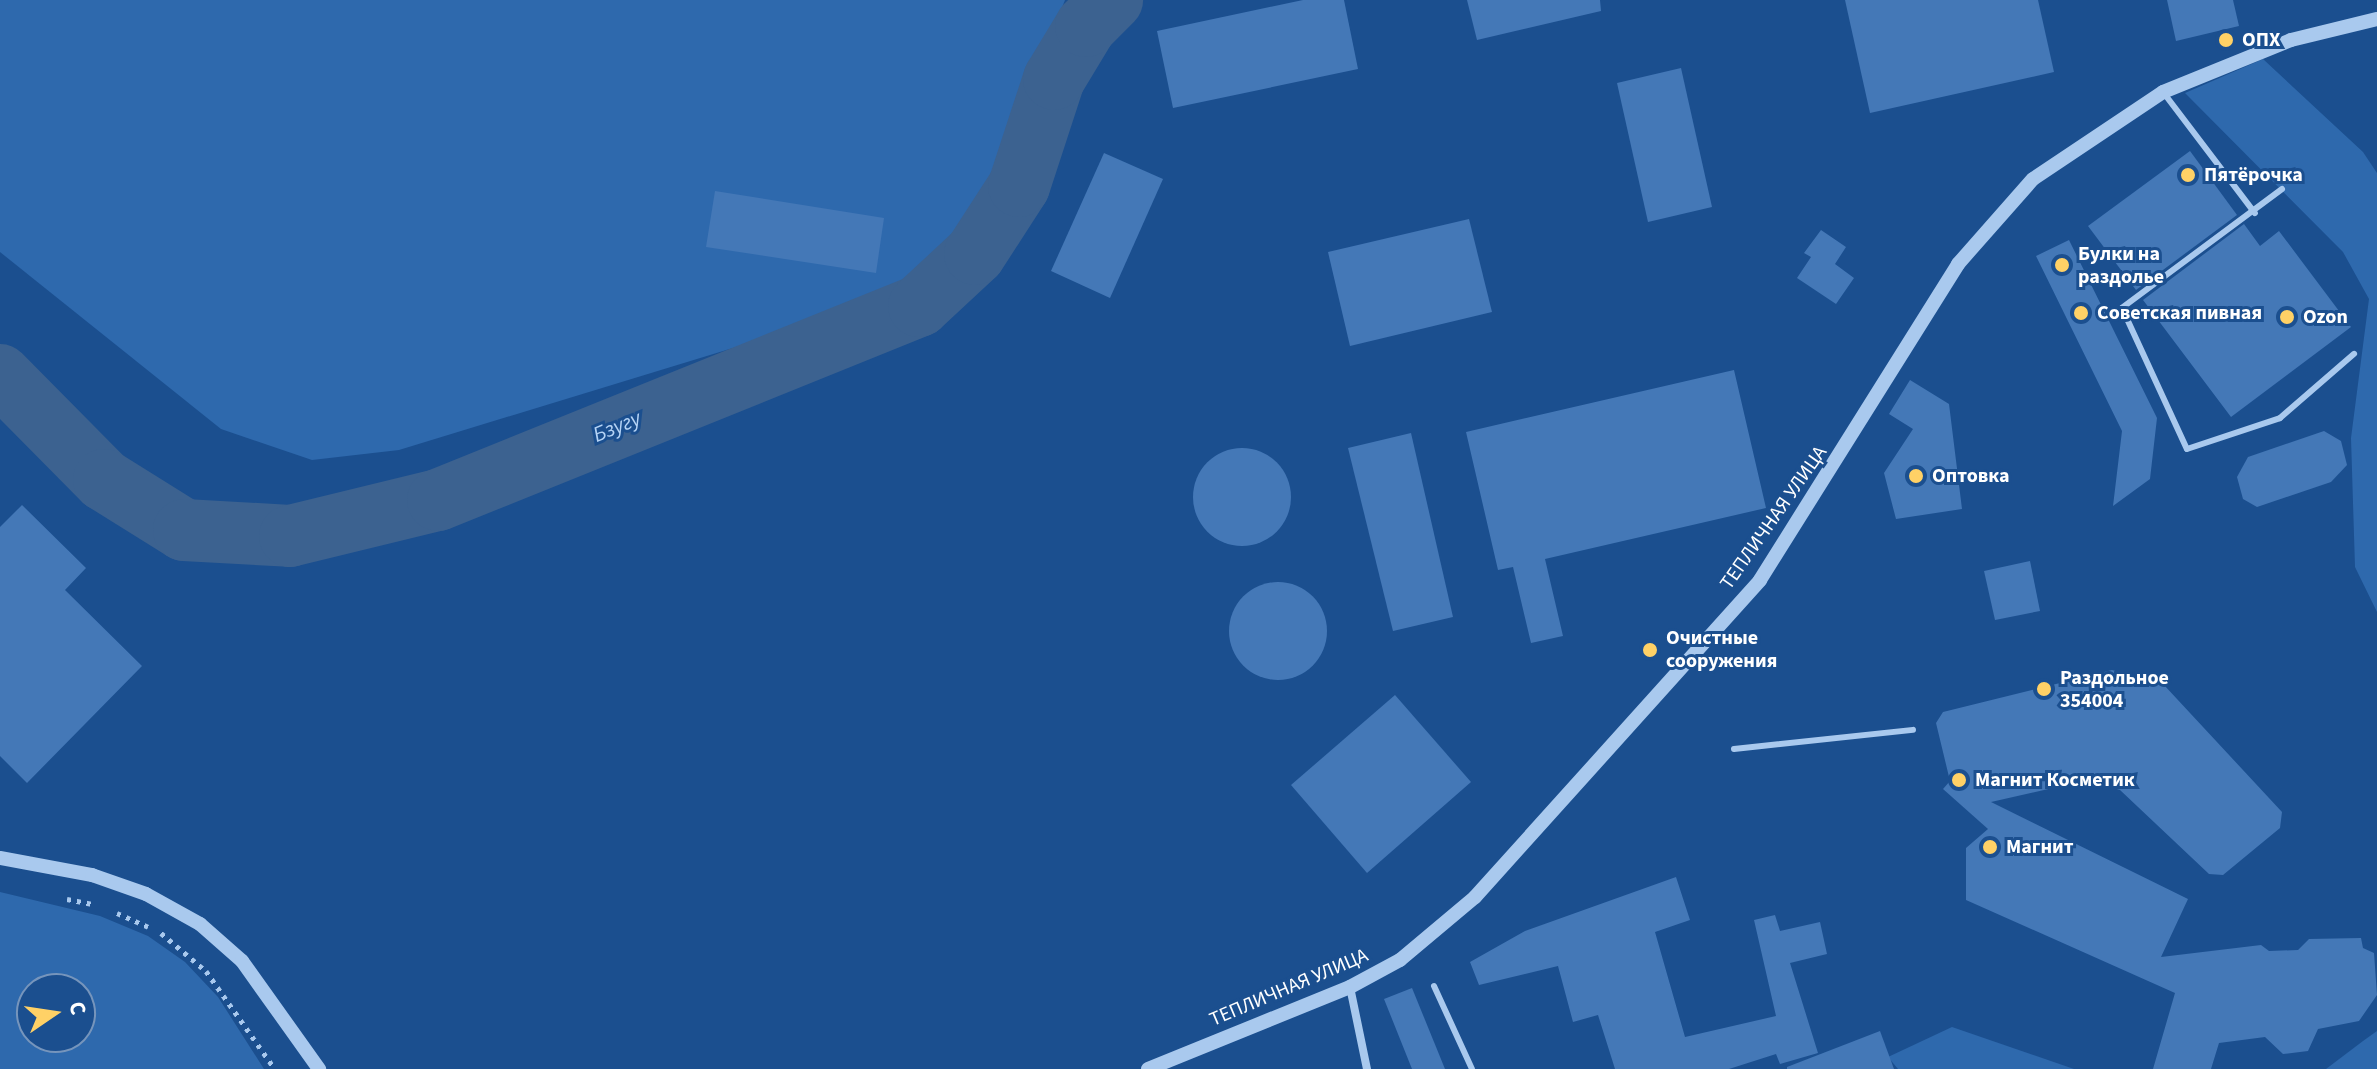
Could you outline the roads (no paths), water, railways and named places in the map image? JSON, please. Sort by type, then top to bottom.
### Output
[{"type":"street","name":"ТЕПЛИЧНАЯ УЛИЦА","points":[[1148,1069],[1350,987],[1400,960],[1475,897],[1760,580],[1958,264],[2033,179],[2163,92],[2291,40],[2377,19]]},
{"type":"street","points":[[0,858],[92,875],[146,894],[200,924],[242,961],[319,1069]]},
{"type":"street","points":[[1350,987],[1367,1069]]},
{"type":"lane","points":[[2163,92],[2255,213]]},
{"type":"lane","points":[[2282,189],[2255,213],[2122,308],[2187,449],[2280,418],[2354,354]]},
{"type":"lane","points":[[1734,749],[1913,730]]},
{"type":"lane","points":[[1434,986],[1472,1069]]},
{"type":"waterway","name":"Бзугу","points":[[0,375],[104,480],[184,530],[290,536],[438,500],[919,306],[975,254],[1019,186],[1054,79],[1086,26],[1112,0]]},
{"type":"place","name":"ОПХ","points":[[2226,40]]},
{"type":"place","name":"Пятёрочка","points":[[2188,175]]},
{"type":"place","name":"Булки на раздолье","points":[[2062,265]]},
{"type":"place","name":"Советская пивная","points":[[2081,313]]},
{"type":"place","name":"Ozon","points":[[2287,317]]},
{"type":"place","name":"Оптовка","points":[[1916,476]]},
{"type":"place","name":"Очистные сооружения","points":[[1650,650]]},
{"type":"place","name":"Раздольное 354004","points":[[2044,689]]},
{"type":"place","name":"Магнит Косметик","points":[[1959,780]]},
{"type":"place","name":"Магнит","points":[[1990,847]]}]
